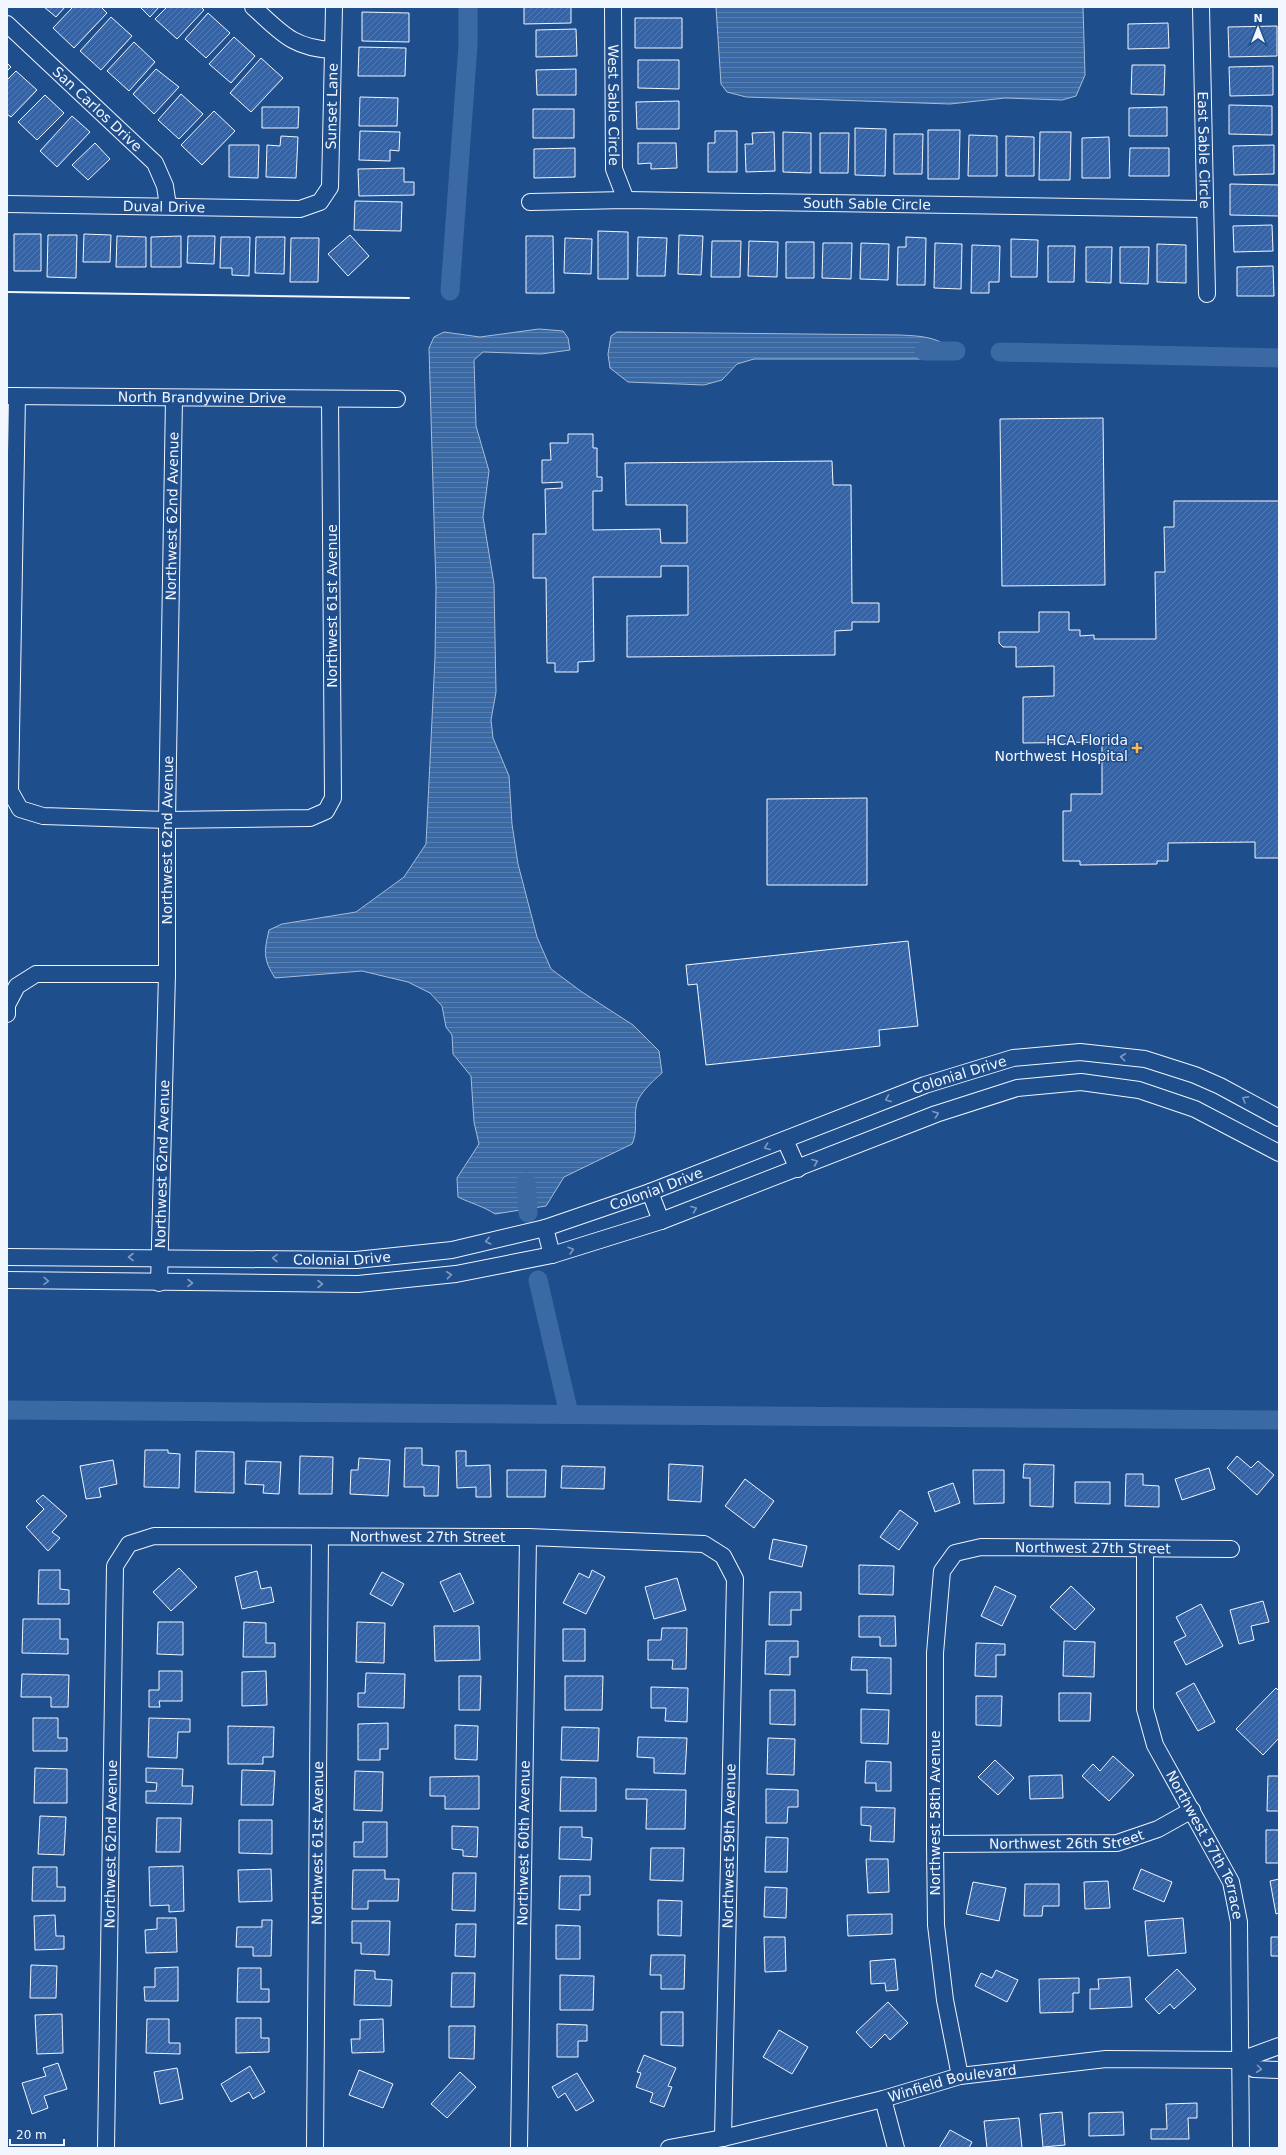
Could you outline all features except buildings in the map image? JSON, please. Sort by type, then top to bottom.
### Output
[{"type":"street","points":[[253,7],[290,40],[312,49],[332,50]]},
{"type":"street","name":"Sunset Lane","points":[[320,202],[330,187],[334,7]]},
{"type":"street","name":"West Sable Circle","points":[[613,7],[614,169],[626,200]]},
{"type":"street","name":"East Sable Circle","points":[[1201,7],[1204,209],[1207,294]]},
{"type":"street","name":"San Carlos Drive","points":[[7,24],[155,163],[165,186],[168,206]]},
{"type":"street","name":"South Sable Circle","points":[[530,202],[626,200],[1204,209]]},
{"type":"street","name":"Duval Drive","points":[[7,204],[300,209],[320,202]]},
{"type":"street","points":[[12,396],[9,719],[10,791],[20,809],[43,816],[166,820]]},
{"type":"street","name":"North Brandywine Drive","points":[[12,396],[397,399]]},
{"type":"street","name":"Northwest 62nd Avenue","points":[[159,1283],[161,1257],[166,974],[166,820],[174,398]]},
{"type":"street","name":"Northwest 61st Avenue","points":[[166,820],[310,818],[326,811],[333,798],[330,399]]},
{"type":"street","points":[[7,1014],[7,1005],[17,986],[36,974],[166,974]]},
{"type":"street","name":"Colonial Drive","points":[[7,1257],[161,1257],[356,1260],[452,1250],[545,1228],[650,1192],[925,1085],[1013,1058],[1080,1052],[1145,1059],[1195,1075],[1220,1086],[1279,1118]]},
{"type":"street","name":"Colonial Drive","points":[[7,1280],[159,1283],[358,1284],[456,1274],[552,1255],[661,1221],[798,1169],[936,1114],[1017,1088],[1081,1082],[1139,1090],[1195,1109],[1279,1153]]},
{"type":"street","points":[[785,1140],[798,1169]]},
{"type":"street","points":[[650,1192],[661,1221]]},
{"type":"street","points":[[545,1228],[552,1255]]},
{"type":"street","name":"Northwest 27th Street","points":[[129,1544],[154,1536],[528,1537],[704,1544],[723,1556]]},
{"type":"street","name":"Northwest 61st Avenue","points":[[315,2148],[320,1537]]},
{"type":"street","name":"Northwest 60th Avenue","points":[[519,2148],[528,1537]]},
{"type":"street","name":"Northwest 62nd Avenue","points":[[106,2148],[115,1566],[129,1544]]},
{"type":"street","name":"Northwest 27th Street","points":[[955,1553],[981,1548],[1231,1549]]},
{"type":"street","name":"Northwest 57th Terrace","points":[[1145,1549],[1145,1709],[1155,1745],[1231,1882],[1239,1922],[1241,2148]]},
{"type":"street","name":"Northwest 58th Avenue","points":[[955,1553],[942,1571],[935,1653],[935,1844],[937,1932],[945,2000],[960,2076]]},
{"type":"street","name":"Northwest 59th Avenue","points":[[723,1556],[735,1579],[723,2138]]},
{"type":"street","name":"Northwest 26th Street","points":[[935,1844],[1118,1843],[1158,1829],[1192,1810]]},
{"type":"street","name":"Winfield Boulevard","points":[[669,2148],[723,2138],[883,2099],[960,2076],[1106,2059],[1241,2060],[1279,2046]]},
{"type":"street","points":[[1241,2060],[1254,2070],[1279,2070]]},
{"type":"street","points":[[883,2099],[896,2148]]},
{"type":"water","points":[[716,7],[1083,7],[1085,75],[1076,96],[1062,100],[1005,98],[950,104],[746,97],[727,92],[721,84]]},
{"type":"water","points":[[539,329],[563,331],[568,338],[570,350],[541,354],[483,352],[474,360],[476,426],[489,471],[483,517],[494,584],[496,692],[491,720],[493,738],[509,776],[512,824],[518,864],[537,937],[551,969],[582,992],[633,1025],[659,1051],[662,1073],[646,1088],[637,1102],[635,1135],[632,1144],[564,1177],[546,1206],[495,1214],[458,1197],[457,1178],[479,1144],[474,1122],[471,1076],[453,1054],[452,1035],[446,1027],[442,1006],[430,993],[408,982],[362,971],[275,978],[268,966],[266,944],[269,930],[282,924],[356,912],[404,877],[426,844],[435,657],[436,588],[429,348],[434,337],[444,332],[480,337]]},
{"type":"water","points":[[617,332],[906,335],[933,339],[952,349],[947,357],[940,359],[754,359],[737,364],[722,380],[704,385],[628,382],[610,368],[608,354],[611,336]]},
{"type":"waterway","points":[[450,291],[468,45],[468,7]]},
{"type":"waterway","points":[[924,351],[956,351]]},
{"type":"waterway","points":[[1000,352],[1279,358]]},
{"type":"waterway","points":[[526,1182],[528,1213]]},
{"type":"waterway","points":[[538,1280],[569,1414]]},
{"type":"waterway","points":[[7,1410],[1279,1420]]},
{"type":"wall","points":[[7,292],[409,298]]},
{"type":"place","name":"HCA Florida Northwest Hospital","points":[[1137,748]]}]
